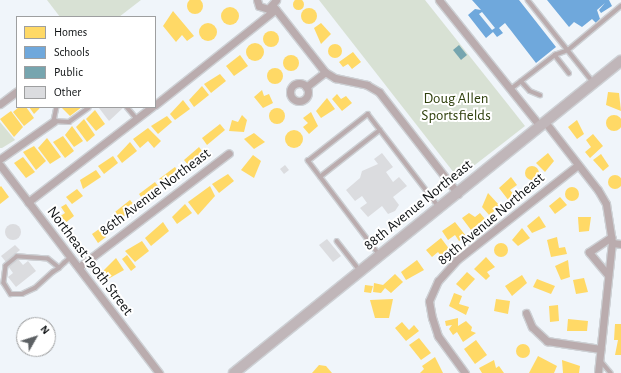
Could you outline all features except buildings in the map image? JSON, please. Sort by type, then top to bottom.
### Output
[{"type":"street","points":[[257,0],[262,8],[275,5]]},
{"type":"street","points":[[439,0],[510,89],[578,164],[606,204],[612,240],[598,373]]},
{"type":"street","points":[[275,5],[325,72],[335,78],[367,85],[379,92],[458,194]]},
{"type":"street","points":[[156,104],[275,5]]},
{"type":"street","name":"88th Avenue Northeast","points":[[234,373],[458,194],[621,61]]},
{"type":"street","points":[[306,87],[325,72]]},
{"type":"street","points":[[0,104],[16,92]]},
{"type":"street","points":[[28,202],[151,108]]},
{"type":"street","points":[[0,159],[54,121]]},
{"type":"street","name":"86th Avenue Northeast","points":[[79,267],[229,153]]},
{"type":"street","name":"89th Avenue Northeast","points":[[465,373],[438,336],[429,301],[438,281],[458,259],[578,164]]},
{"type":"street","name":"Northeast 190th Street","points":[[0,165],[159,373]]},
{"type":"street","points":[[612,240],[621,244]]},
{"type":"street","points":[[608,276],[589,252],[612,240]]},
{"type":"street","points":[[526,313],[532,328],[547,341],[600,349]]},
{"type":"lane","points":[[528,0],[594,83]]},
{"type":"lane","points":[[510,89],[555,55],[568,50],[621,6]]},
{"type":"lane","points":[[555,55],[569,73]]},
{"type":"lane","points":[[521,81],[530,91],[540,95]]},
{"type":"lane","points":[[57,108],[54,121],[70,122],[88,108]]},
{"type":"lane","points":[[128,108],[137,119]]},
{"type":"lane","points":[[380,255],[308,162],[368,114],[440,208]]},
{"type":"lane","points":[[320,177],[380,130]]},
{"type":"lane","points":[[337,241],[360,271]]},
{"type":"lane","points":[[59,268],[48,259],[17,257],[6,266],[4,283],[11,294],[22,294],[59,268],[71,257]]},
{"type":"lane","points":[[599,359],[611,373]]},
{"type":"green space","points":[[47,0],[141,0],[120,16],[59,16]]},
{"type":"green space","name":"Doug Allen Sportsfields","points":[[319,0],[425,0],[525,126],[458,178]]},
{"type":"green space","points":[[0,122],[15,140],[2,148],[0,148]]}]
